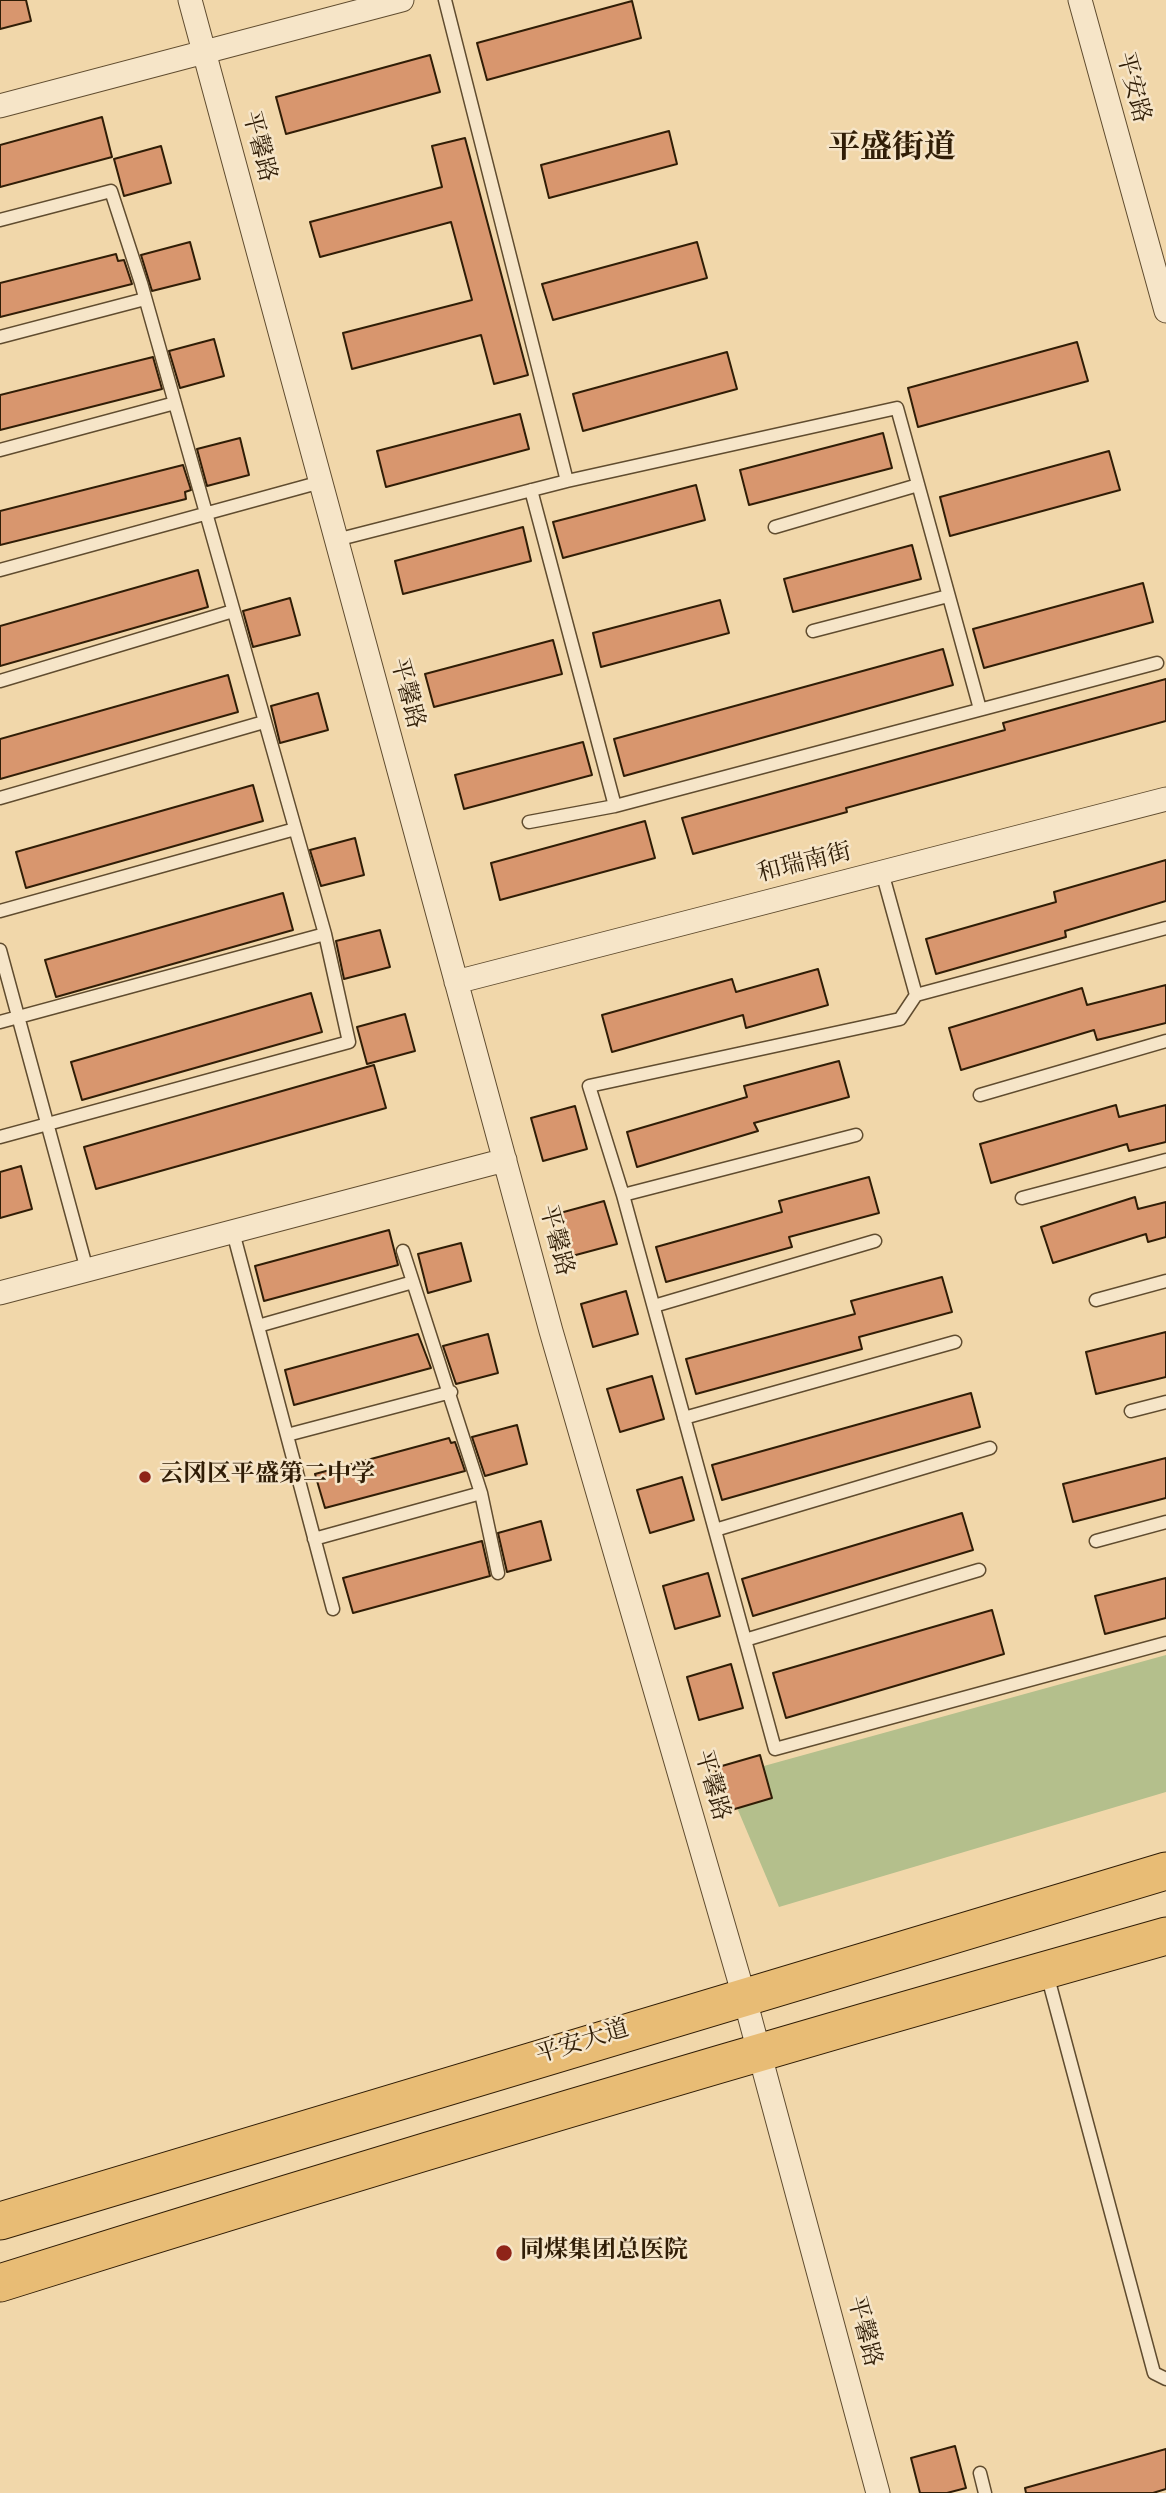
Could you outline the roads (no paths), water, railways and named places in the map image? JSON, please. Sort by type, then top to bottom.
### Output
[{"type":"main road","name":"平安大道","points":[[0,2221],[1166,1871]]},
{"type":"main road","points":[[0,2283],[384,2162],[759,2050],[1166,1936]]},
{"type":"street","name":"平馨路","points":[[190,0],[551,1331],[744,1996],[878,2493]]},
{"type":"street","points":[[0,106],[402,0]]},
{"type":"street","name":"平安路","points":[[1080,0],[1166,311]]},
{"type":"street","name":"和瑞南街","points":[[456,982],[1166,799]]},
{"type":"street","points":[[0,1293],[505,1160]]},
{"type":"lane","points":[[445,0],[567,481]]},
{"type":"lane","points":[[0,220],[111,191],[175,403],[325,934],[349,1042],[0,1137]]},
{"type":"lane","points":[[0,337],[145,299]]},
{"type":"lane","points":[[0,450],[175,403]]},
{"type":"lane","points":[[336,540],[567,481],[897,408],[980,709]]},
{"type":"lane","points":[[0,569],[321,482]]},
{"type":"lane","points":[[775,527],[918,485]]},
{"type":"lane","points":[[531,490],[615,806]]},
{"type":"lane","points":[[813,631],[948,596]]},
{"type":"lane","points":[[0,681],[233,611]]},
{"type":"lane","points":[[529,822],[615,806],[1157,663]]},
{"type":"lane","points":[[0,798],[264,722]]},
{"type":"lane","points":[[0,911],[295,829]]},
{"type":"lane","points":[[882,872],[916,995]]},
{"type":"lane","points":[[1166,928],[916,995],[900,1018],[589,1086],[623,1195],[775,1749],[1166,1643]]},
{"type":"lane","points":[[0,1022],[325,934]]},
{"type":"lane","points":[[0,950],[87,1270]]},
{"type":"lane","points":[[980,1095],[1166,1041]]},
{"type":"lane","points":[[623,1195],[856,1135]]},
{"type":"lane","points":[[1022,1198],[1166,1160]]},
{"type":"lane","points":[[233,1232],[333,1609]]},
{"type":"lane","points":[[654,1306],[876,1241]]},
{"type":"lane","points":[[403,1251],[451,1392],[481,1493],[498,1573]]},
{"type":"lane","points":[[1096,1300],[1166,1280]]},
{"type":"lane","points":[[258,1325],[413,1282]]},
{"type":"lane","points":[[684,1418],[955,1342]]},
{"type":"lane","points":[[287,1435],[451,1392]]},
{"type":"lane","points":[[1131,1411],[1166,1402]]},
{"type":"lane","points":[[715,1530],[990,1448]]},
{"type":"lane","points":[[314,1539],[481,1493]]},
{"type":"lane","points":[[1096,1541],[1166,1522]]},
{"type":"lane","points":[[746,1640],[979,1570]]},
{"type":"lane","points":[[1046,1970],[1154,2372],[1166,2379]]},
{"type":"lane","points":[[979,2473],[985,2493]]},
{"type":"place","name":"云冈区平盛第二中学","points":[[145,1477]]},
{"type":"place","name":"同煤集团总医院","points":[[504,2253]]},
{"type":"district","name":"平盛街道","points":[[892,151]]}]
